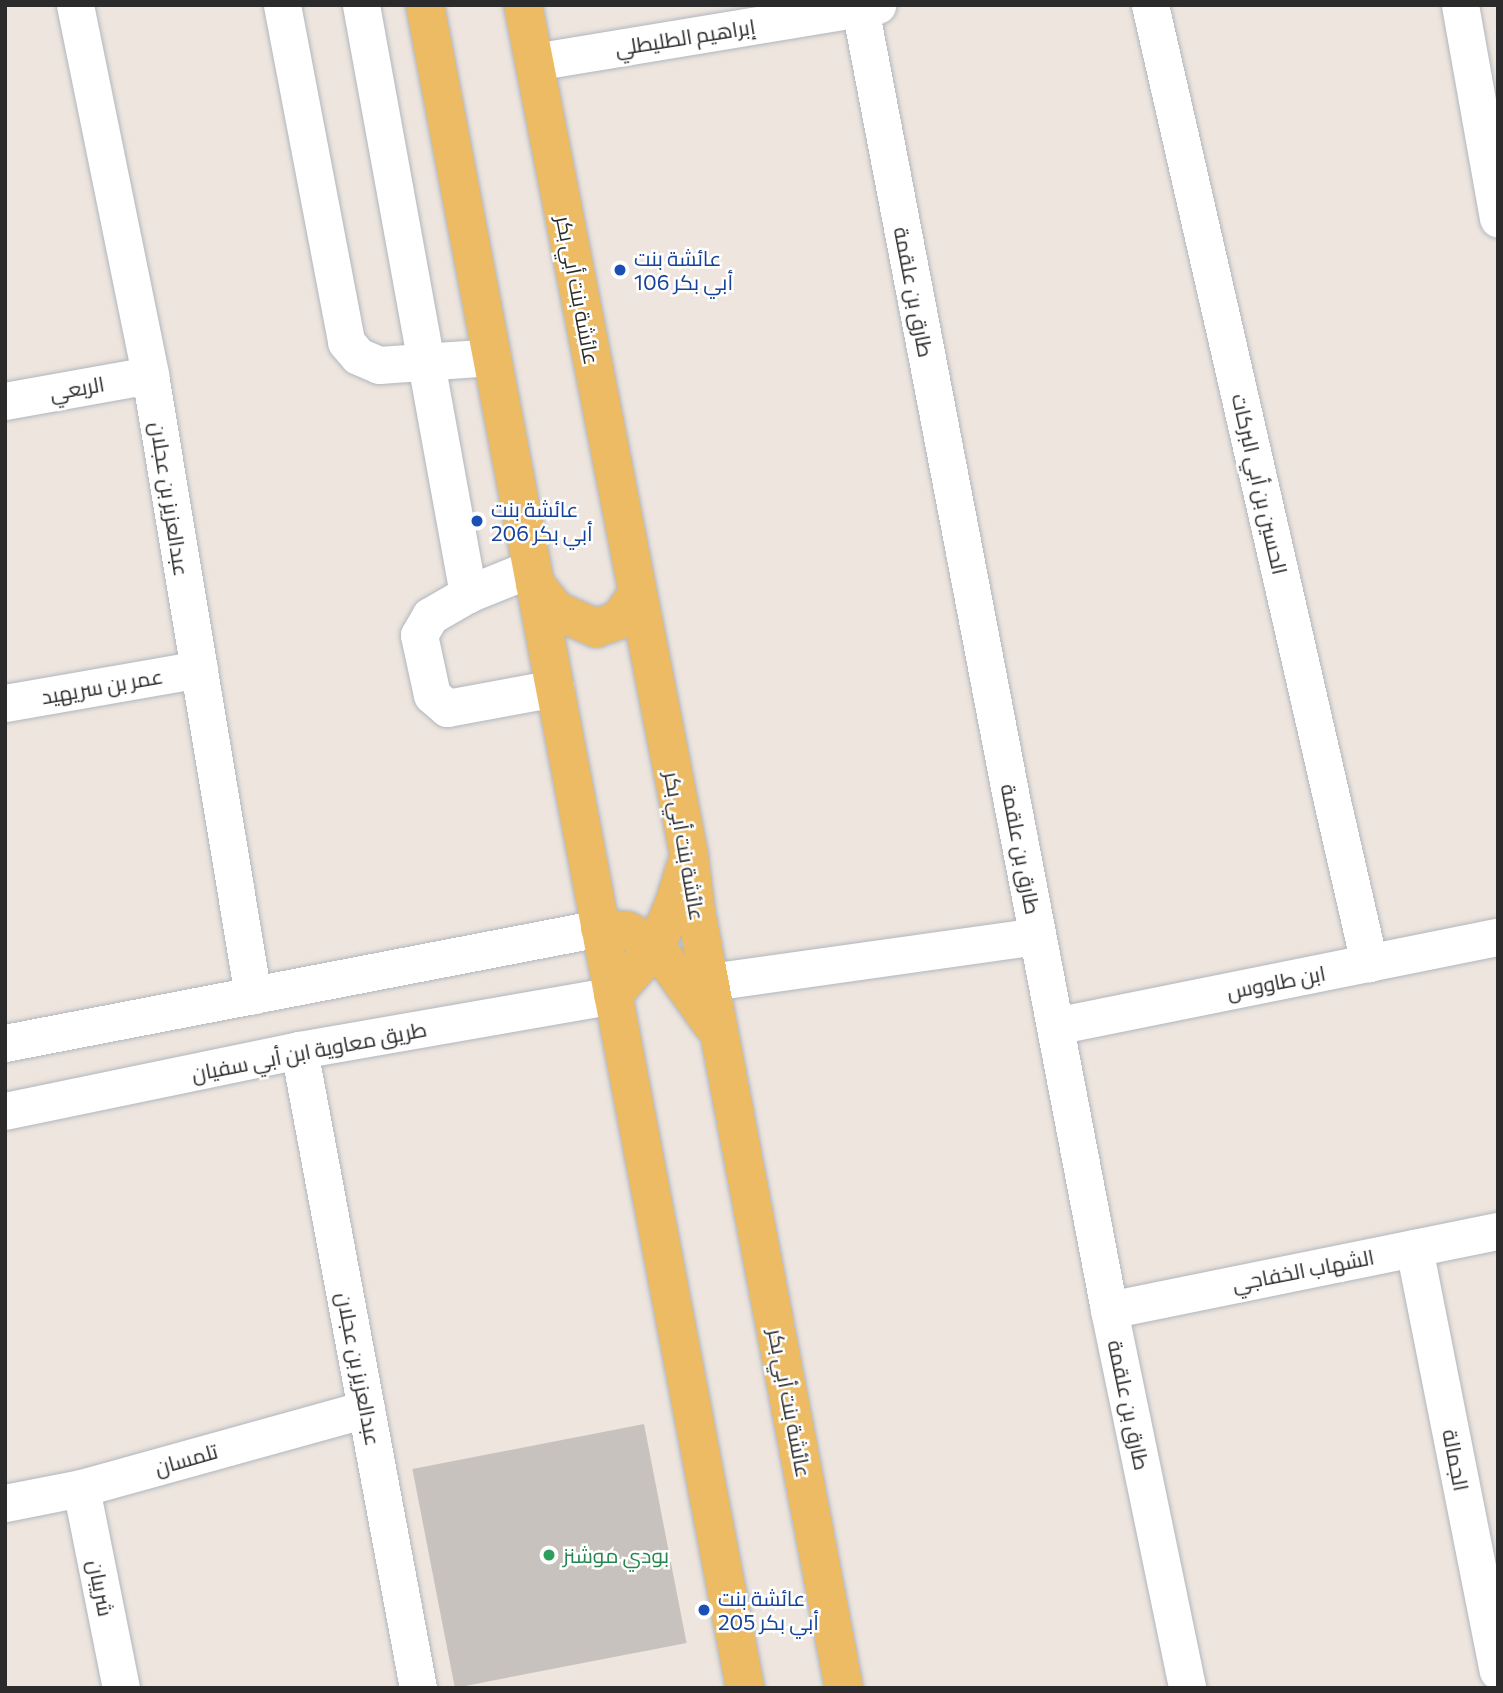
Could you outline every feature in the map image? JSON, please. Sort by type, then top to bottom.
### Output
[{"type":"main road","points":[[425,5],[745,1688]]},
{"type":"main road","name":"عائشة بنت أبي بكر","points":[[523,5],[636,596],[689,855],[720,1037],[844,1688]]},
{"type":"main road","points":[[534,576],[557,611],[596,628],[619,620],[636,596]]},
{"type":"main road","points":[[613,995],[656,946],[674,904],[689,855]]},
{"type":"main road","points":[[600,928],[628,931],[656,946],[720,1037]]},
{"type":"street","name":"عبدالعزيز بن عجلان","points":[[75,5],[150,375],[253,996]]},
{"type":"street","points":[[282,5],[346,342],[358,356],[379,365],[492,357]]},
{"type":"street","points":[[361,5],[468,594]]},
{"type":"street","name":"الحسين بن أبي البركات","points":[[1150,5],[1369,963]]},
{"type":"street","points":[[1460,5],[1498,219]]},
{"type":"street","name":"إبراهيم الطليطلي","points":[[534,62],[869,7]]},
{"type":"street","name":"طارق بن علقمة","points":[[869,7],[1037,936],[1109,1310],[1187,1688]]},
{"type":"street","name":"الربعي","points":[[5,401],[150,375]]},
{"type":"street","points":[[534,576],[468,594],[430,616],[419,635],[432,695],[447,708],[555,688]]},
{"type":"street","name":"عمر بن سريهيد","points":[[5,703],[199,669]]},
{"type":"street","points":[[5,1043],[600,928]]},
{"type":"street","points":[[710,982],[1037,936]]},
{"type":"street","name":"ابن طاووس","points":[[1055,1026],[1498,937]]},
{"type":"street","name":"طريق معاوية ابن أبي سفيان","points":[[5,1111],[299,1051],[613,995]]},
{"type":"street","name":"عبدالعزيز بن عجلان","points":[[299,1051],[418,1688]]},
{"type":"street","name":"الشهاب الخفاجي","points":[[1109,1310],[1498,1231]]},
{"type":"street","name":"الجمالة","points":[[1413,1248],[1484,1531],[1498,1671]]},
{"type":"street","name":"تلمسان","points":[[5,1503],[81,1488],[366,1409]]},
{"type":"street","name":"شريبان","points":[[81,1488],[121,1688]]},
{"type":"building","name":"بودي موشنز","points":[[644,1424],[687,1643],[455,1688],[412,1469]]},
{"type":"place","name":"عائشة بنت أبي بكر 106","points":[[620,270]]},
{"type":"place","name":"عائشة بنت أبي بكر 206","points":[[477,521]]},
{"type":"place","name":"بودي موشنز","points":[[549,1555]]},
{"type":"place","name":"عائشة بنت أبي بكر 205","points":[[704,1610]]}]
